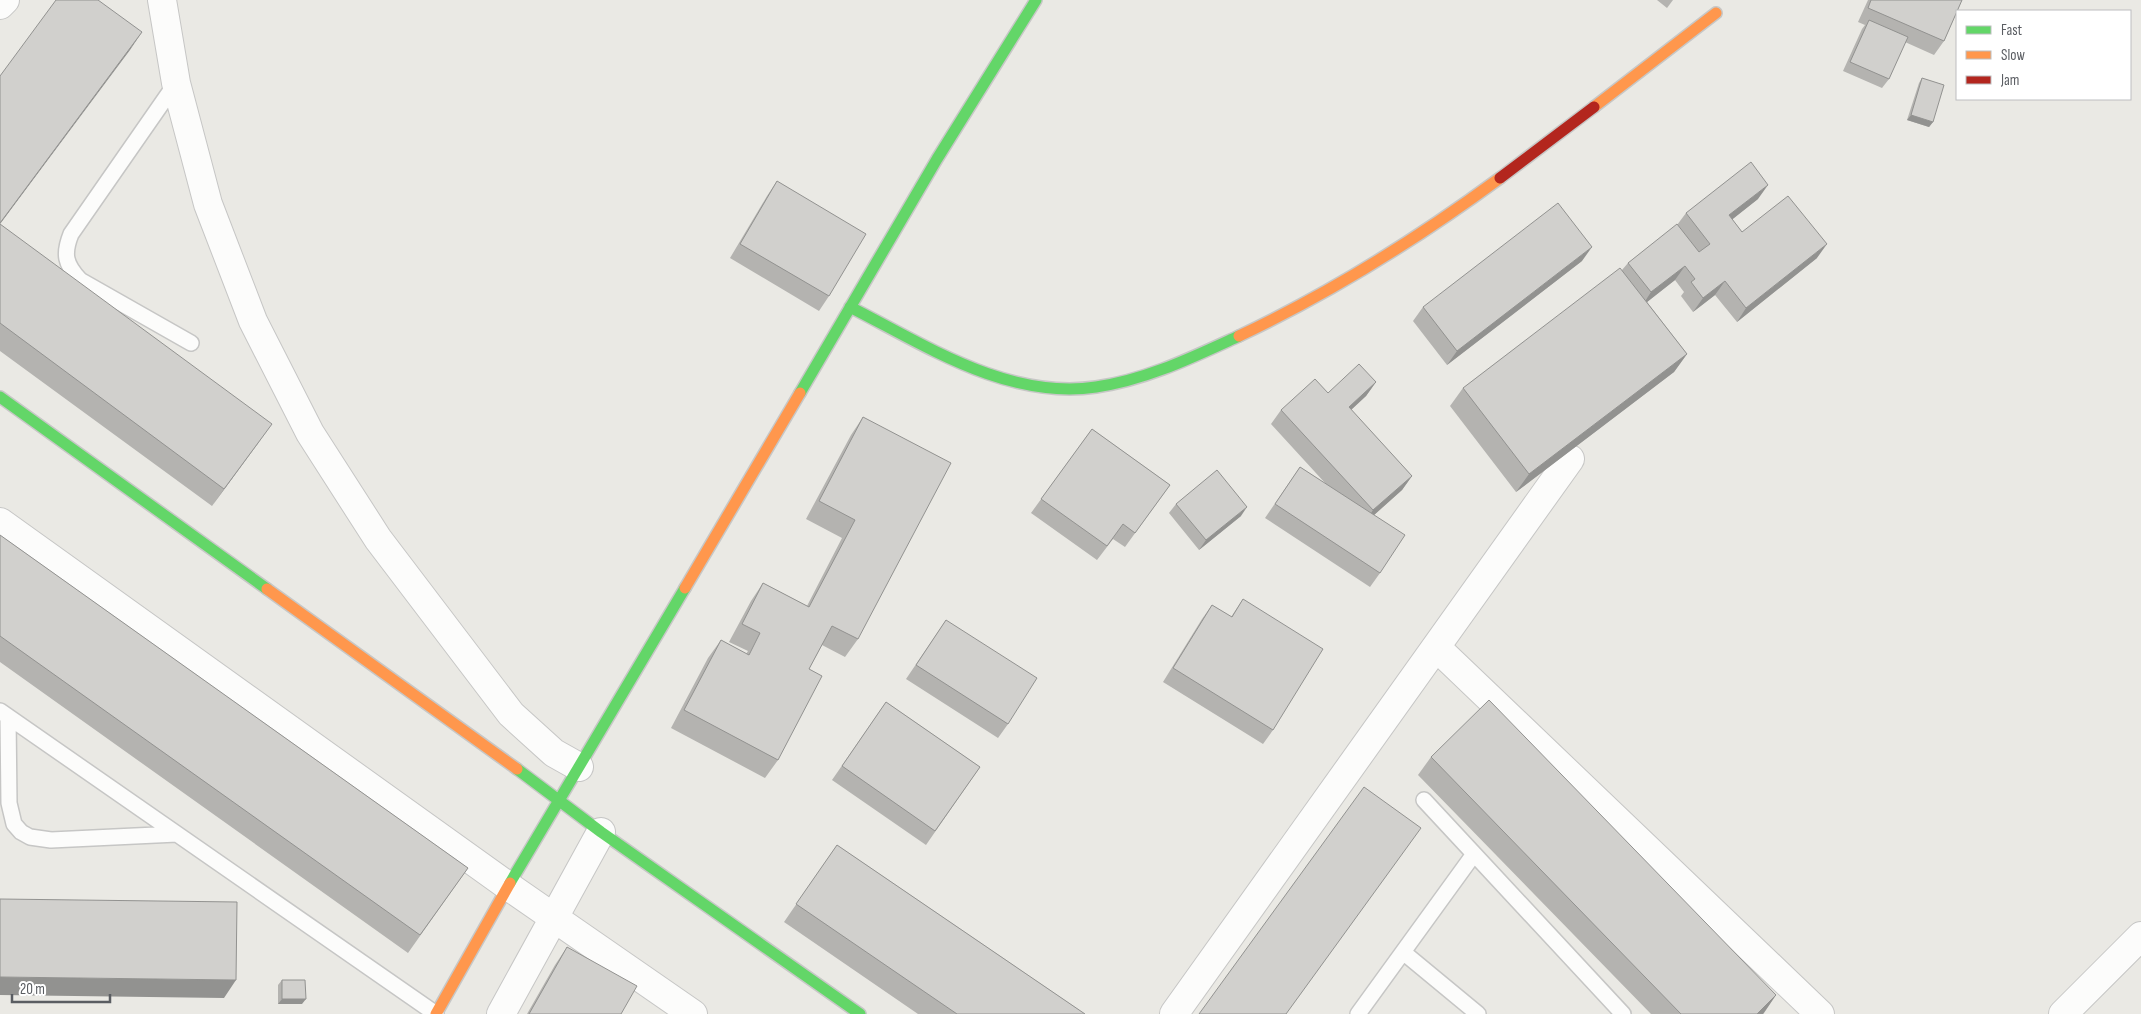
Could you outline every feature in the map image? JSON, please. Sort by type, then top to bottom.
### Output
[{"type":"street","points":[[0,5],[5,0]]},
{"type":"street","points":[[162,0],[176,83],[208,204],[249,312],[310,433],[378,539],[511,714],[554,753],[579,767]]},
{"type":"street","points":[[436,1014],[508,886],[937,159],[1036,0]]},
{"type":"street","points":[[850,307],[966,364],[992,375],[1020,383],[1048,388],[1077,389],[1133,380],[1200,354],[1266,323],[1330,290],[1388,255],[1444,219],[1491,185],[1716,13]]},
{"type":"street","points":[[0,397],[602,832],[860,1014]]},
{"type":"street","points":[[1174,1014],[1570,459]]},
{"type":"street","points":[[0,522],[508,886],[554,916],[692,1014]]},
{"type":"street","points":[[1436,647],[1820,1014]]},
{"type":"street","points":[[500,1014],[602,832]]},
{"type":"street","points":[[2063,1014],[2141,936]]},
{"type":"lane","points":[[176,83],[71,234],[66,246],[66,259],[71,270],[80,280],[191,343]]},
{"type":"lane","points":[[4,714],[9,804],[14,824],[21,832],[30,837],[51,840],[177,834]]},
{"type":"lane","points":[[4,714],[436,1014]]},
{"type":"lane","points":[[1424,800],[1623,1014]]},
{"type":"lane","points":[[1358,1014],[1474,854]]},
{"type":"lane","points":[[1403,952],[1478,1014]]},
{"type":"building","points":[[56,0],[98,0],[142,32],[0,223],[0,76]]},
{"type":"building","points":[[1871,0],[1962,0],[1944,41],[1868,8]]},
{"type":"building","points":[[1869,20],[1908,37],[1889,79],[1850,62]]},
{"type":"building","points":[[1922,78],[1944,85],[1933,122],[1911,115]]},
{"type":"building","points":[[1751,162],[1768,185],[1729,215],[1742,232],[1788,196],[1827,244],[1746,308],[1725,281],[1703,298],[1691,282],[1695,279],[1685,266],[1651,292],[1628,263],[1677,224],[1699,252],[1710,244],[1686,213]]},
{"type":"building","points":[[777,181],[866,234],[829,296],[740,244]]},
{"type":"building","points":[[1558,203],[1592,247],[1457,351],[1423,307]]},
{"type":"building","points":[[0,224],[272,424],[224,489],[0,323]]},
{"type":"building","points":[[1620,268],[1687,354],[1529,474],[1463,388]]},
{"type":"building","points":[[1359,364],[1376,382],[1349,407],[1412,476],[1373,510],[1281,410],[1315,379],[1328,393]]},
{"type":"building","points":[[863,417],[951,463],[858,639],[832,626],[809,669],[822,676],[778,760],[684,710],[721,640],[749,655],[760,633],[742,624],[763,583],[809,607],[855,520],[819,501]]},
{"type":"building","points":[[1092,429],[1170,485],[1135,533],[1123,524],[1107,546],[1041,499]]},
{"type":"building","points":[[1300,467],[1405,535],[1380,573],[1275,504]]},
{"type":"building","points":[[1217,470],[1247,507],[1206,540],[1176,504]]},
{"type":"building","points":[[0,535],[468,868],[420,935],[0,636]]},
{"type":"building","points":[[1243,599],[1323,649],[1273,730],[1173,668],[1212,605],[1232,617]]},
{"type":"building","points":[[946,620],[1037,678],[1008,724],[916,665]]},
{"type":"building","points":[[1489,700],[1776,995],[1757,1014],[1681,1014],[1431,757]]},
{"type":"building","points":[[886,702],[980,767],[935,831],[842,766]]},
{"type":"building","points":[[1364,787],[1421,828],[1286,1014],[1199,1014]]},
{"type":"building","points":[[837,845],[1085,1014],[957,1014],[796,904]]},
{"type":"building","points":[[0,899],[237,902],[236,980],[0,977]]},
{"type":"building","points":[[567,947],[637,986],[621,1014],[529,1014]]},
{"type":"building","points":[[282,980],[305,980],[306,999],[282,999]]},
{"type":"traffic: fast","points":[[800,393],[937,159],[1036,0]]},
{"type":"traffic: fast","points":[[850,307],[968,366],[999,377],[1031,385],[1063,389],[1096,387],[1133,379],[1169,367],[1239,336]]},
{"type":"traffic: fast","points":[[0,397],[267,589]]},
{"type":"traffic: fast","points":[[510,883],[685,588]]},
{"type":"traffic: fast","points":[[517,769],[601,832],[860,1014]]},
{"type":"traffic: slow","points":[[1594,107],[1716,13]]},
{"type":"traffic: slow","points":[[1239,336],[1341,283],[1437,222],[1500,178]]},
{"type":"traffic: slow","points":[[685,588],[800,393]]},
{"type":"traffic: slow","points":[[267,589],[517,769]]},
{"type":"traffic: slow","points":[[436,1014],[510,883]]},
{"type":"traffic: jam","points":[[1500,178],[1594,107]]}]
